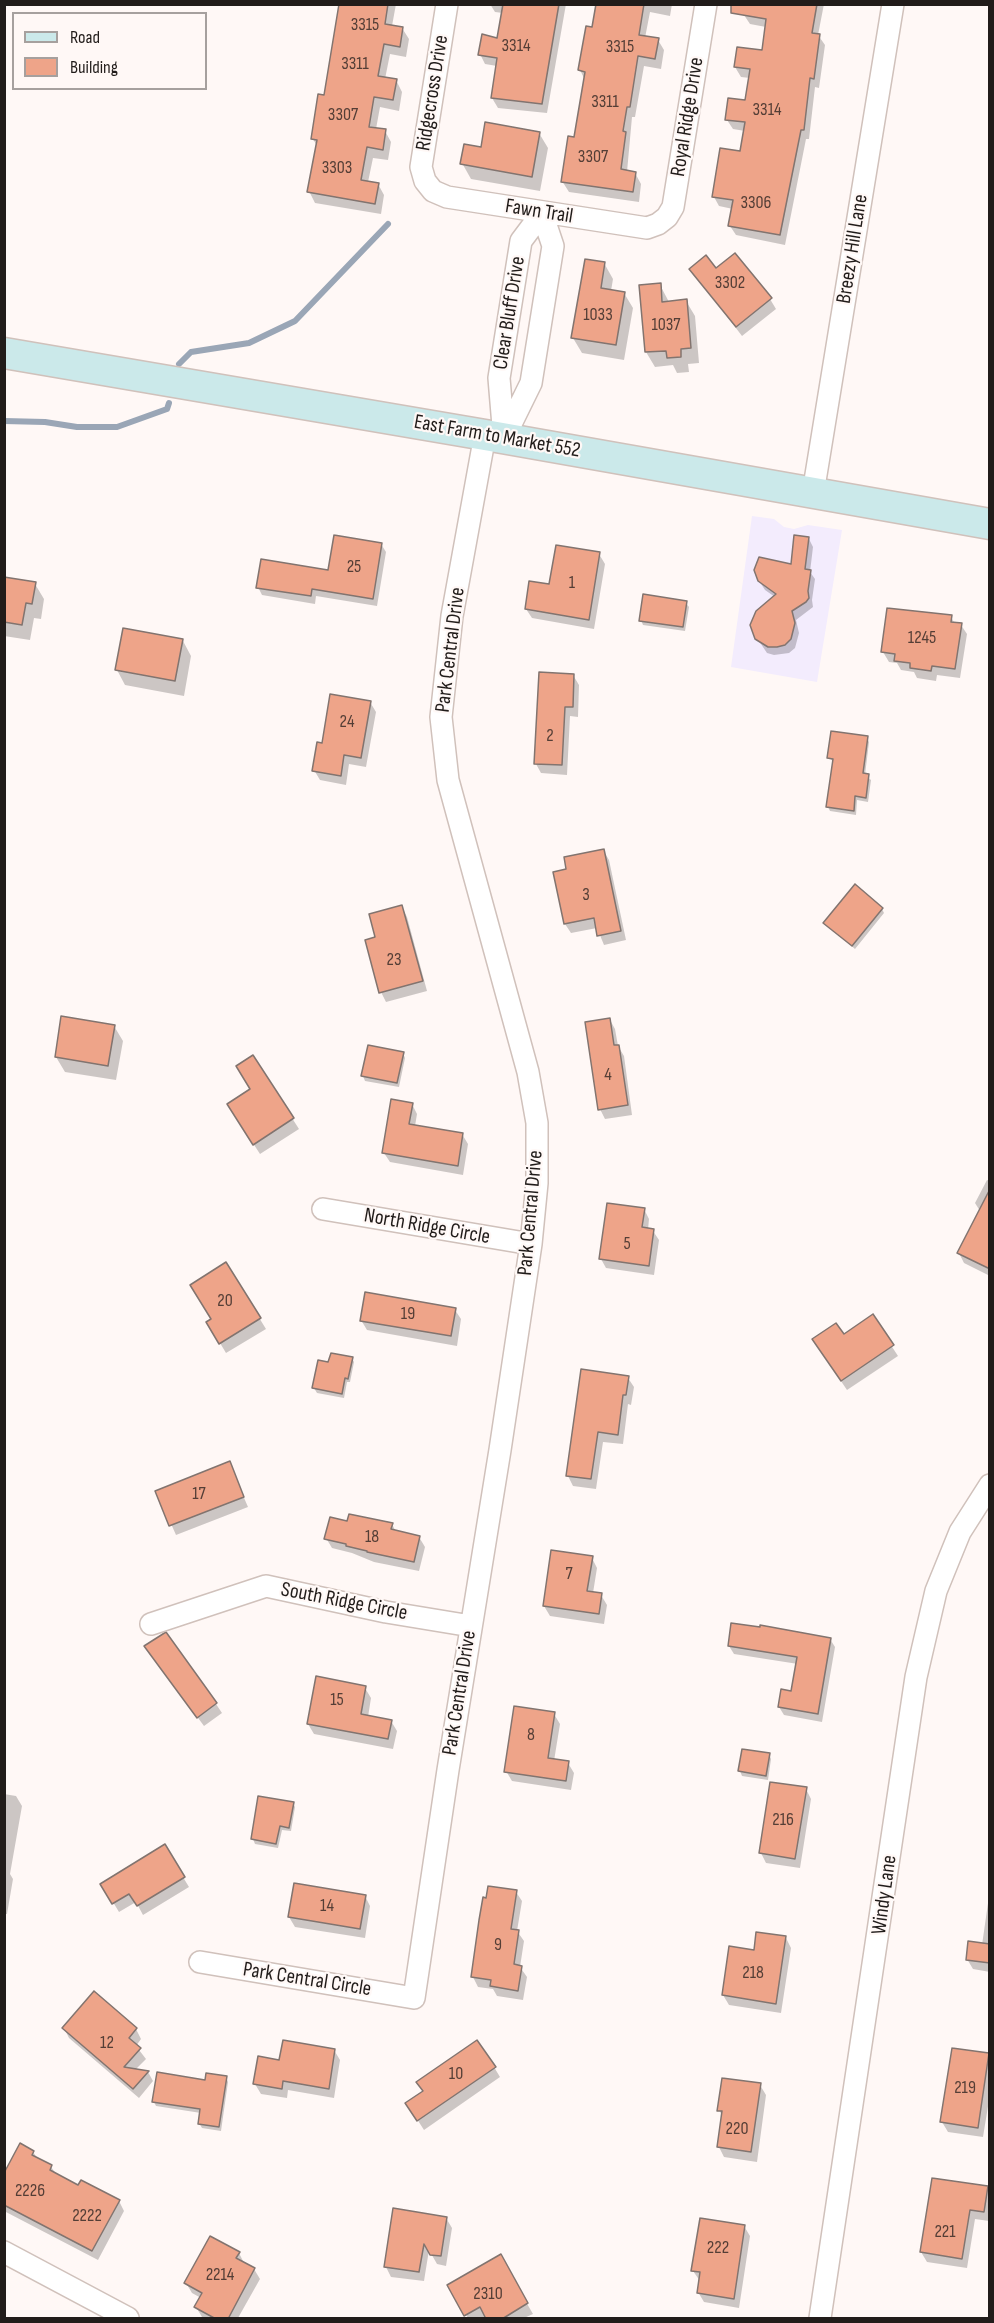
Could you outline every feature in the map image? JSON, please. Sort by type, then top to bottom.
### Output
[{"type":"main road","name":"East Farm to Market 552","points":[[4,353],[494,436],[990,524]]},
{"type":"street","name":"Ridgecross Drive","points":[[425,181],[422,173],[422,160],[447,4]]},
{"type":"street","name":"Royal Ridge Drive","points":[[658,224],[667,217],[673,207],[706,4]]},
{"type":"street","name":"Breezy Hill Lane","points":[[813,494],[893,4]]},
{"type":"street","name":"Fawn Trail","points":[[425,181],[440,196],[635,228],[646,228],[658,224]]},
{"type":"street","name":"Clear Bluff Drive","points":[[494,436],[531,383],[553,246],[542,213]]},
{"type":"street","name":"Clear Bluff Drive","points":[[494,436],[499,378],[521,242],[542,213]]},
{"type":"street","name":"Park Central Drive","points":[[414,1998],[531,1244],[537,1183],[537,1123],[528,1072],[448,780],[441,717],[452,616],[494,436]]},
{"type":"street","name":"North Ridge Circle","points":[[323,1209],[531,1244]]},
{"type":"street","name":"Windy Lane","points":[[820,2319],[916,1677],[936,1591],[960,1532],[990,1485]]},
{"type":"street","name":"South Ridge Circle","points":[[151,1624],[266,1586],[386,1612],[471,1626]]},
{"type":"street","name":"Park Central Circle","points":[[200,1962],[414,1998]]},
{"type":"street","points":[[4,2252],[128,2319]]},
{"type":"shaded area","points":[[752,516],[774,519],[784,527],[794,529],[808,525],[842,530],[817,682],[731,667]]},
{"type":"building","points":[[339,4],[388,4],[385,24],[403,27],[400,47],[384,44],[378,76],[397,79],[393,100],[374,97],[369,127],[386,129],[383,150],[367,147],[361,180],[379,183],[375,204],[307,192],[317,140],[311,139],[318,94],[324,95]]},
{"type":"building","points":[[503,4],[559,4],[542,104],[491,98],[497,58],[478,55],[482,34],[497,38]]},
{"type":"building","points":[[596,4],[644,4],[639,35],[659,38],[655,59],[638,56],[630,107],[627,107],[621,169],[636,172],[633,192],[561,182],[568,136],[574,137],[585,72],[578,70],[586,26],[592,27]]},
{"type":"building","points":[[731,4],[817,4],[812,33],[820,34],[814,79],[810,78],[804,130],[801,130],[780,235],[728,226],[733,200],[712,197],[720,148],[740,151],[745,122],[725,120],[728,98],[745,100],[750,69],[734,67],[737,47],[762,50],[766,19],[731,13]]},
{"type":"building","points":[[485,122],[540,132],[532,177],[460,164],[464,144],[481,147]]},
{"type":"building","points":[[735,253],[772,298],[736,327],[689,269],[706,255],[716,268]]},
{"type":"building","points":[[585,259],[605,262],[601,288],[625,292],[616,345],[571,338]]},
{"type":"building","points":[[661,283],[662,302],[687,299],[691,348],[681,349],[681,357],[667,358],[666,351],[645,352],[639,285]]},
{"type":"building","points":[[334,535],[382,543],[373,599],[312,589],[311,596],[256,588],[261,559],[328,570]]},
{"type":"building","points":[[794,535],[809,537],[805,569],[811,570],[809,598],[792,611],[795,623],[791,639],[785,645],[768,647],[755,639],[750,625],[756,611],[776,594],[758,581],[754,570],[759,557],[791,564]]},
{"type":"building","points":[[556,545],[600,552],[589,620],[525,609],[529,581],[549,584]]},
{"type":"building","points":[[4,577],[36,582],[32,604],[26,603],[22,625],[4,622]]},
{"type":"building","points":[[643,594],[687,601],[683,627],[639,621]]},
{"type":"building","points":[[887,608],[952,615],[951,622],[962,623],[955,669],[932,666],[931,671],[910,668],[910,663],[894,661],[895,654],[881,652]]},
{"type":"building","points":[[123,628],[183,639],[175,681],[115,670]]},
{"type":"building","points":[[539,672],[574,674],[573,707],[565,707],[562,765],[534,764]]},
{"type":"building","points":[[330,694],[371,701],[361,758],[344,755],[341,776],[312,771],[317,742],[322,743]]},
{"type":"building","points":[[831,731],[868,736],[863,773],[869,774],[866,798],[855,796],[854,811],[826,807],[833,759],[827,758]]},
{"type":"building","points":[[604,849],[621,931],[597,936],[594,918],[564,924],[553,872],[566,869],[564,857]]},
{"type":"building","points":[[855,884],[883,908],[852,946],[823,923]]},
{"type":"building","points":[[402,905],[423,981],[379,993],[365,940],[375,937],[369,914]]},
{"type":"building","points":[[61,1016],[115,1025],[108,1066],[55,1057]]},
{"type":"building","points":[[610,1018],[614,1045],[619,1045],[628,1105],[598,1110],[585,1022]]},
{"type":"building","points":[[368,1045],[404,1052],[397,1083],[361,1076]]},
{"type":"building","points":[[253,1055],[294,1118],[253,1145],[227,1104],[250,1089],[236,1066]]},
{"type":"building","points":[[391,1099],[413,1103],[409,1124],[463,1133],[458,1166],[382,1153]]},
{"type":"building","points":[[990,1189],[990,1269],[957,1253]]},
{"type":"building","points":[[607,1203],[645,1208],[642,1227],[654,1229],[649,1266],[599,1259]]},
{"type":"building","points":[[226,1262],[261,1318],[219,1344],[206,1322],[211,1319],[190,1285]]},
{"type":"building","points":[[365,1292],[456,1308],[451,1336],[360,1321]]},
{"type":"building","points":[[873,1314],[894,1345],[841,1381],[812,1339],[836,1323],[844,1334]]},
{"type":"building","points":[[331,1353],[353,1357],[342,1394],[312,1388],[318,1360],[328,1362]]},
{"type":"building","points":[[581,1369],[629,1376],[626,1395],[623,1395],[618,1435],[598,1432],[591,1479],[566,1476]]},
{"type":"building","points":[[230,1461],[244,1497],[169,1526],[155,1491]]},
{"type":"building","points":[[349,1514],[393,1523],[391,1529],[420,1536],[414,1562],[367,1552],[324,1539],[330,1517],[347,1521]]},
{"type":"building","points":[[551,1550],[593,1556],[587,1591],[602,1593],[599,1614],[543,1606]]},
{"type":"building","points":[[731,1623],[760,1627],[760,1625],[831,1638],[818,1714],[778,1707],[781,1689],[791,1691],[797,1657],[728,1646]]},
{"type":"building","points":[[166,1632],[217,1703],[197,1718],[144,1646]]},
{"type":"building","points":[[316,1676],[366,1686],[361,1714],[392,1720],[388,1739],[307,1724]]},
{"type":"building","points":[[514,1706],[555,1712],[548,1758],[569,1761],[566,1781],[504,1772]]},
{"type":"building","points":[[742,1749],[770,1753],[766,1776],[738,1771]]},
{"type":"building","points":[[770,1782],[807,1787],[795,1859],[759,1853]]},
{"type":"building","points":[[258,1796],[294,1802],[289,1828],[280,1826],[276,1844],[251,1839]]},
{"type":"building","points":[[165,1844],[185,1877],[137,1906],[129,1894],[112,1904],[100,1884]]},
{"type":"building","points":[[294,1883],[366,1895],[360,1929],[288,1917]]},
{"type":"building","points":[[488,1886],[517,1890],[511,1929],[519,1930],[514,1964],[522,1966],[518,1991],[490,1986],[491,1980],[471,1977],[483,1897],[486,1898]]},
{"type":"building","points":[[756,1932],[786,1936],[776,2004],[722,1995],[729,1946],[754,1950]]},
{"type":"building","points":[[968,1941],[990,1944],[990,1963],[966,1960]]},
{"type":"building","points":[[94,1991],[137,2028],[129,2038],[141,2048],[124,2067],[149,2071],[133,2089],[62,2028]]},
{"type":"building","points":[[283,2040],[335,2049],[329,2089],[283,2081],[282,2089],[253,2084],[258,2056],[279,2060]]},
{"type":"building","points":[[477,2040],[496,2067],[417,2121],[405,2103],[423,2091],[416,2082]]},
{"type":"building","points":[[952,2048],[989,2053],[978,2128],[940,2122]]},
{"type":"building","points":[[157,2072],[205,2080],[206,2073],[227,2076],[219,2127],[198,2124],[200,2109],[152,2102]]},
{"type":"building","points":[[722,2078],[761,2083],[751,2152],[717,2147],[722,2111],[717,2111]]},
{"type":"building","points":[[20,2143],[34,2151],[32,2155],[52,2165],[50,2170],[78,2185],[81,2180],[120,2200],[92,2251],[4,2205],[4,2173]]},
{"type":"building","points":[[932,2178],[988,2186],[984,2212],[970,2210],[962,2259],[920,2252]]},
{"type":"building","points":[[393,2208],[447,2217],[441,2256],[430,2255],[424,2244],[419,2272],[384,2267]]},
{"type":"building","points":[[700,2218],[745,2225],[734,2299],[697,2293],[700,2272],[691,2271]]},
{"type":"building","points":[[210,2236],[240,2252],[236,2258],[255,2268],[228,2319],[216,2319],[194,2307],[202,2293],[184,2283]]},
{"type":"building","points":[[501,2254],[528,2303],[502,2319],[486,2319],[480,2307],[464,2316],[447,2285]]},
{"type":"waterway","points":[[179,364],[191,352],[249,343],[295,321],[388,224]]},
{"type":"waterway","points":[[4,421],[45,422],[77,427],[117,427],[167,409],[169,403]]}]
